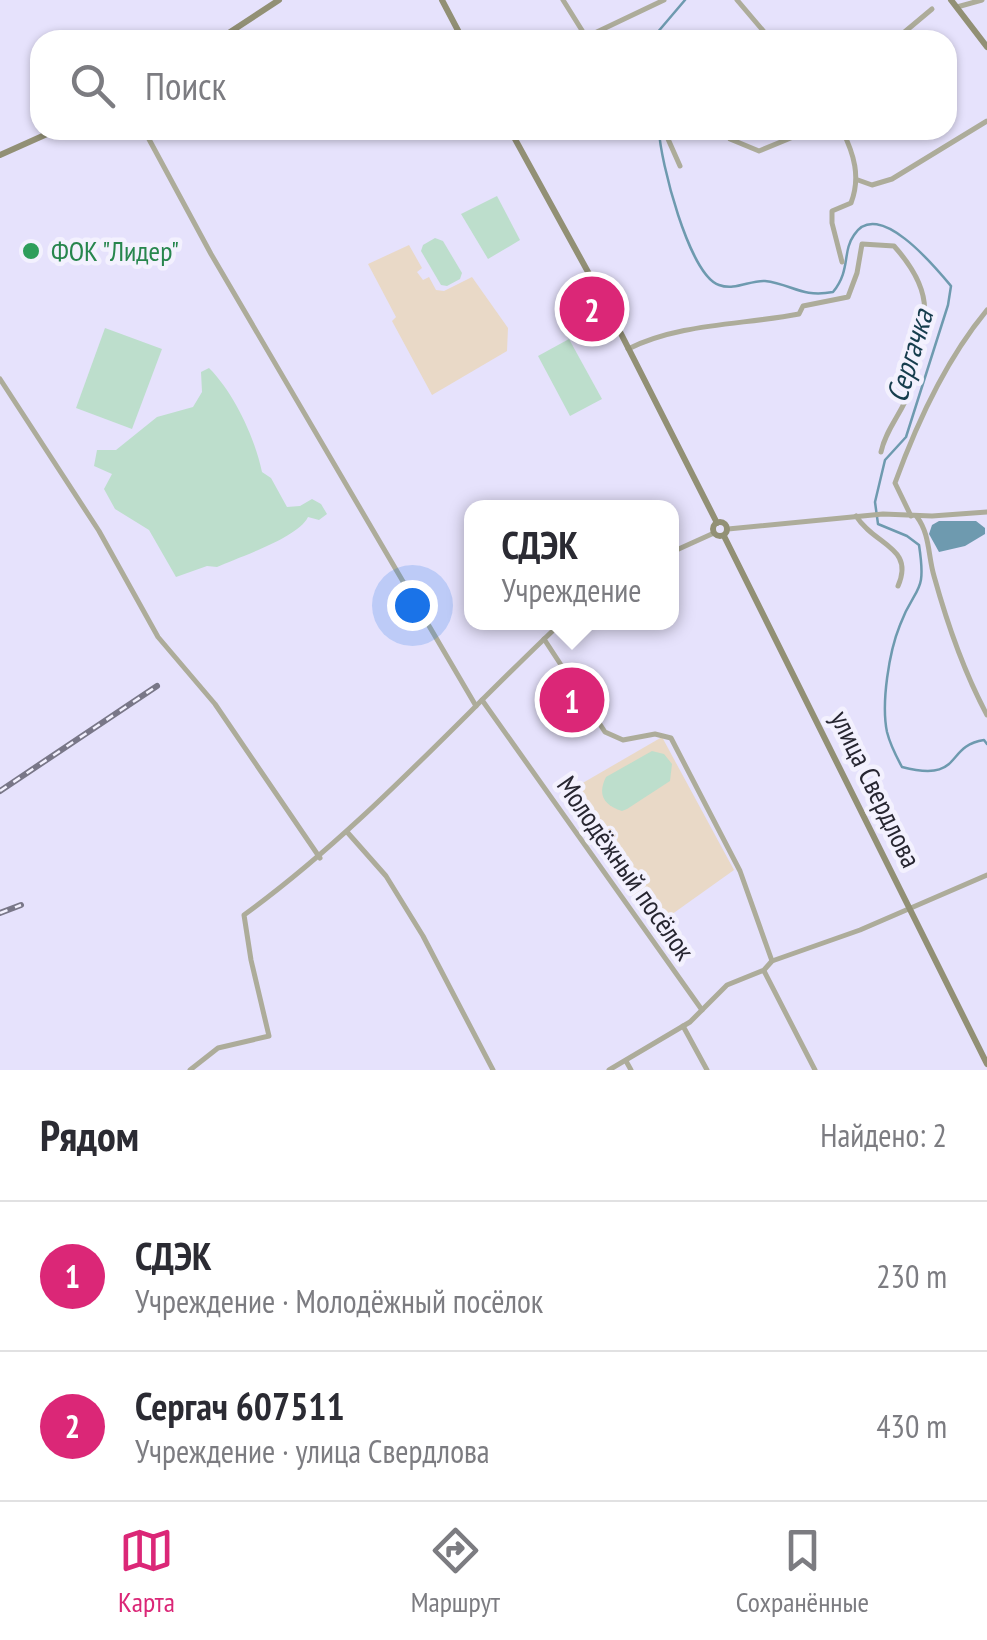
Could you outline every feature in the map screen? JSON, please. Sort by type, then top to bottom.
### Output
[{"type":"street","points":[[233,30],[279,0]]},
{"type":"street","points":[[442,0],[457,30]]},
{"type":"street","points":[[563,0],[579,30]]},
{"type":"street","points":[[602,30],[664,0]]},
{"type":"street","points":[[737,0],[762,30]]},
{"type":"street","points":[[982,0],[954,4],[987,47]]},
{"type":"street","points":[[906,30],[932,8]]},
{"type":"street","points":[[957,139],[987,121]]},
{"type":"street","points":[[0,155],[34,140]]},
{"type":"street","points":[[150,140],[240,304],[476,706]]},
{"type":"street","points":[[515,140],[717,523],[722,522],[722,533]]},
{"type":"street","points":[[668,140],[680,166]]},
{"type":"street","points":[[732,140],[759,152],[787,140]]},
{"type":"street","points":[[842,262],[832,212],[850,202],[857,180],[846,140]]},
{"type":"street","points":[[857,180],[872,185],[892,179],[956,140]]},
{"type":"street","points":[[628,349],[678,330],[799,314],[803,306],[848,297],[862,244],[894,246],[922,288],[925,304],[912,386],[896,422],[884,435],[881,452]]},
{"type":"street","points":[[987,310],[961,342],[905,454],[895,483],[913,516],[925,526],[933,574],[966,670],[987,716]]},
{"type":"street","points":[[0,379],[99,531],[158,637],[215,704],[320,858]]},
{"type":"street","points":[[679,549],[722,533],[864,515],[987,512]]},
{"type":"street","points":[[856,516],[869,534],[902,558],[904,566],[898,586]]},
{"type":"street","name":"улица Свердлова","points":[[722,533],[987,1064]]},
{"type":"street","points":[[190,1070],[218,1048],[269,1036],[250,960],[244,915],[348,833],[554,630]]},
{"type":"street","points":[[544,639],[604,732],[623,740],[655,734],[671,738],[740,871],[772,961]]},
{"type":"street","name":"Молодёжный посёлок","points":[[482,700],[702,1010]]},
{"type":"street","points":[[348,833],[386,876],[423,936],[493,1070]]},
{"type":"street","points":[[609,1070],[683,1026],[727,986],[764,970],[772,961],[843,937],[987,875]]},
{"type":"street","points":[[764,970],[815,1070]]},
{"type":"street","points":[[683,1026],[707,1070]]},
{"type":"street","points":[[626,1061],[631,1070]]},
{"type":"shaded area","points":[[409,245],[422,268],[417,272],[423,280],[429,277],[436,290],[444,291],[472,277],[508,328],[507,351],[432,395],[392,321],[396,317],[368,264]]},
{"type":"shaded area","points":[[662,737],[734,870],[654,927],[562,795]]},
{"type":"green space","points":[[497,196],[520,240],[488,259],[461,214]]},
{"type":"green space","points":[[435,238],[443,241],[462,273],[460,279],[447,286],[441,285],[421,251],[423,245]]},
{"type":"green space","points":[[105,328],[162,349],[132,429],[76,408]]},
{"type":"green space","points":[[569,339],[602,399],[570,416],[538,356]]},
{"type":"green space","points":[[209,368],[235,403],[262,472],[271,478],[287,507],[300,506],[312,499],[327,514],[319,520],[308,517],[293,532],[253,552],[217,567],[207,566],[176,577],[149,530],[115,509],[104,489],[112,474],[94,466],[97,450],[116,450],[157,417],[193,407],[202,392],[201,372]]},
{"type":"green space","points":[[652,751],[664,754],[672,764],[670,781],[627,809],[611,806],[602,794],[606,777]]},
{"type":"water","points":[[939,521],[976,521],[985,528],[985,534],[965,546],[939,552],[929,534],[932,525]]},
{"type":"waterway","name":"Сергачка","points":[[660,30],[685,0]]},
{"type":"waterway","name":"Сергачка","points":[[661,140],[687,239],[708,277],[719,285],[731,287],[765,281],[805,292],[833,292],[854,235],[864,226],[877,224],[906,240],[951,286],[906,437],[885,460],[875,502],[878,524],[919,545],[922,574],[892,649],[885,720],[902,767],[935,770],[945,767],[972,744],[984,740],[987,744]]},
{"type":"railway","points":[[0,791],[157,686]]},
{"type":"railway","points":[[0,913],[21,905]]},
{"type":"place","name":"ФОК \"Лидер\"","points":[[31,251]]},
{"type":"place","name":"Сергач 607511","points":[[592,309]]},
{"type":"place","name":"СДЭК","points":[[572,700]]}]
